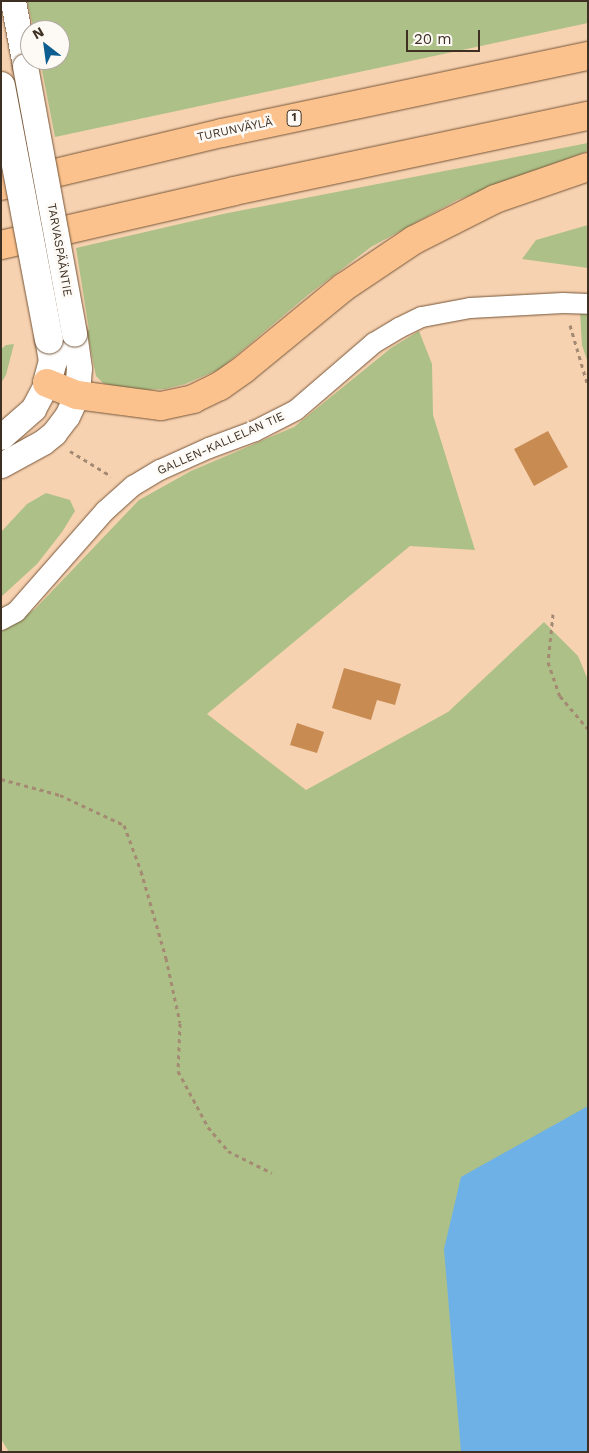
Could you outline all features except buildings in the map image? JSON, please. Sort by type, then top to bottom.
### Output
[{"type":"highway","name":"TURUNVÄYLÄ","points":[[1,186],[222,133],[588,56]]},
{"type":"highway","points":[[1,245],[234,191],[588,116]]},
{"type":"highway","points":[[48,383],[77,395],[161,406],[193,399],[220,386],[244,369],[344,287],[414,240],[496,199],[588,167]]},
{"type":"main road","name":"TARVASPÄÄNTIE","points":[[1,86],[62,336],[48,383]]},
{"type":"street","name":"TARVASPÄÄNTIE","points":[[1,465],[42,442],[54,432],[67,416],[77,395],[80,368],[62,336],[25,66],[13,1]]},
{"type":"street","name":"GALLEN-KALLELAN TIE","points":[[1,620],[16,612],[106,511],[133,486],[160,470],[209,448],[255,431],[296,410],[374,344],[399,328],[422,317],[470,308],[563,303],[588,304]]},
{"type":"street","name":"TARVASPÄÄNTIE","points":[[1,437],[33,409],[48,383]]},
{"type":"path","points":[[563,303],[588,386]]},
{"type":"path","points":[[553,614],[548,662],[560,696],[588,730]]},
{"type":"path","points":[[1,779],[60,795],[124,826],[144,881],[166,958],[180,1023],[178,1071],[208,1127],[228,1151],[272,1173]]},
{"type":"green space","points":[[27,1],[588,1],[588,23],[55,137],[42,70],[70,70],[70,20],[32,20]]},
{"type":"green space","points":[[588,143],[588,151],[457,200],[371,247],[309,294],[220,369],[185,384],[165,389],[140,390],[112,386],[103,383],[96,376],[87,331],[89,330],[76,248],[223,214]]},
{"type":"green space","points":[[588,225],[588,268],[522,259],[536,240]]},
{"type":"green space","points":[[580,312],[588,312],[588,363],[582,345]]},
{"type":"green space","points":[[419,331],[432,364],[433,415],[475,550],[410,546],[207,714],[306,790],[448,712],[544,622],[578,656],[588,680],[588,1397],[580,1452],[9,1452],[1,1439],[1,632],[35,609],[139,500],[191,471],[294,427],[391,348]]},
{"type":"green space","points":[[14,344],[6,375],[1,383],[1,349],[6,345]]},
{"type":"green space","points":[[46,493],[70,500],[75,511],[62,532],[37,564],[1,597],[1,532],[27,504]]},
{"type":"water","points":[[588,1106],[588,1452],[461,1452],[444,1249],[461,1177]]}]
